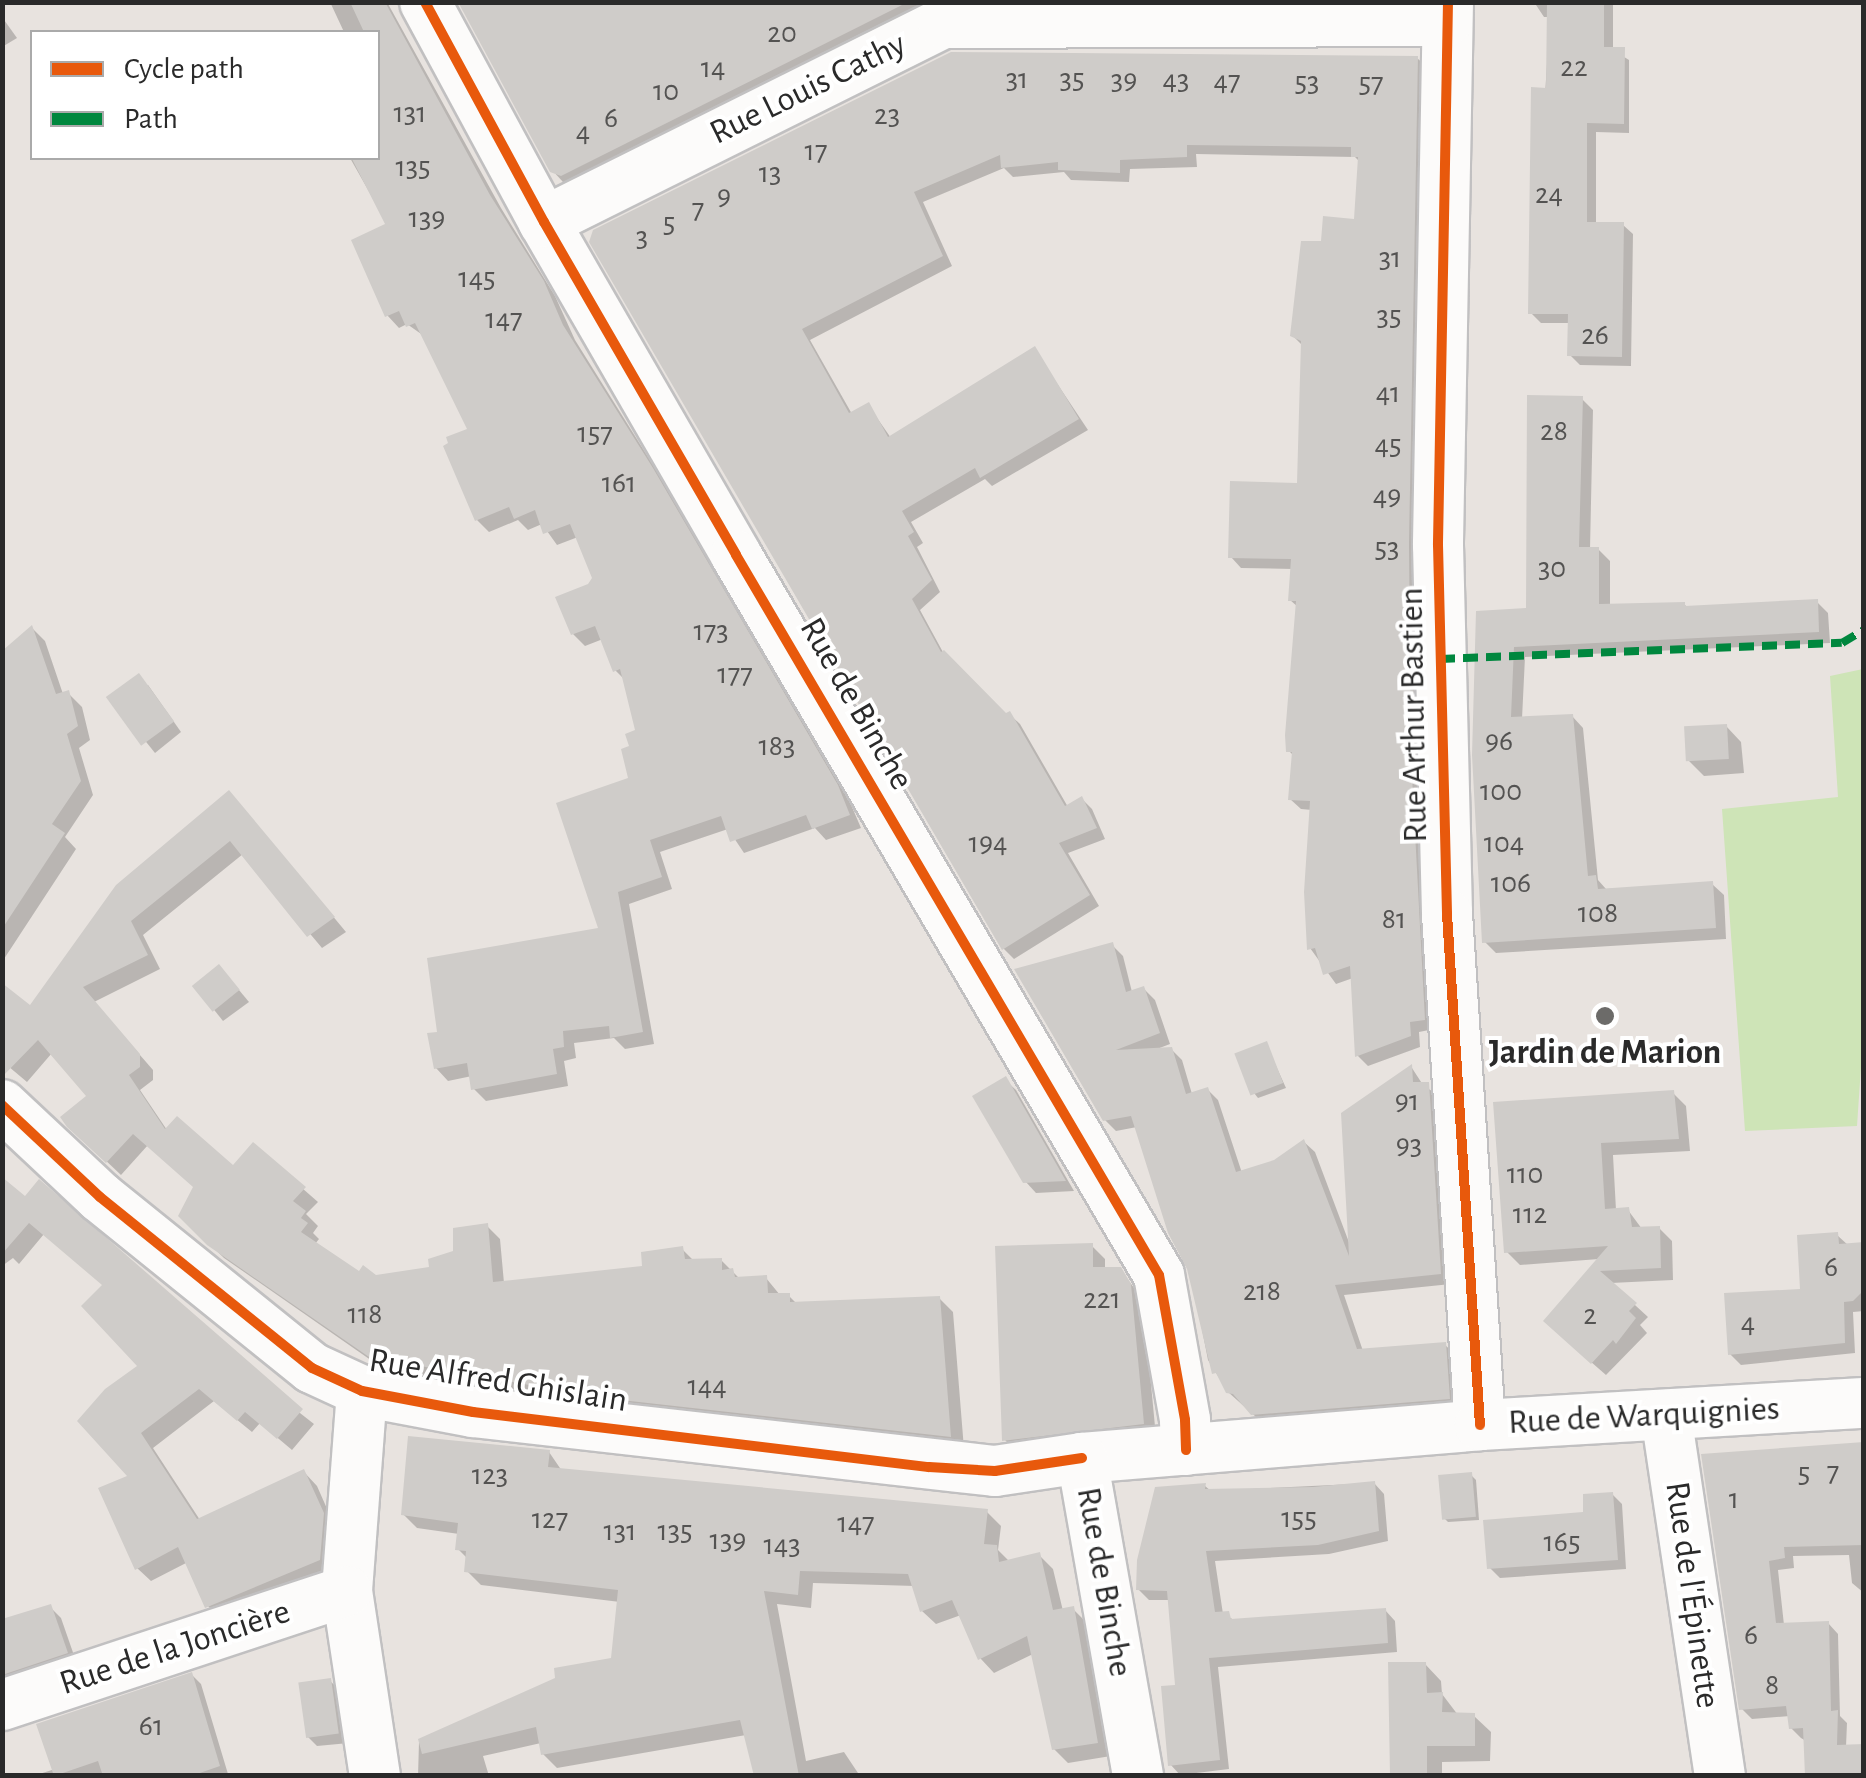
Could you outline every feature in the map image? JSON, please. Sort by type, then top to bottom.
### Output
[{"type":"street","name":"Rue de Binche","points":[[424,2],[544,222],[1160,1275],[1185,1420],[1186,1450],[1082,1458],[1138,1776]]},
{"type":"street","name":"Rue Louis Cathy","points":[[544,222],[943,23],[1448,12]]},
{"type":"street","name":"Rue Arthur Bastien","points":[[1448,12],[1438,546],[1446,914],[1480,1425]]},
{"type":"street","name":"Rue Alfred Ghislain","points":[[2,1105],[100,1197],[312,1368],[362,1391],[472,1412],[929,1467],[995,1471],[1082,1458]]},
{"type":"street","points":[[362,1391],[347,1591],[375,1776]]},
{"type":"street","name":"Rue de Warquignies","points":[[1186,1450],[1480,1425],[1864,1403]]},
{"type":"street","name":"Rue de l'Épinette","points":[[1666,1414],[1720,1776]]},
{"type":"street","name":"Rue de la Joncière","points":[[2,1705],[347,1591]]},
{"type":"green space","points":[[1863,669],[1864,1023],[1857,1126],[1745,1131],[1722,809],[1838,797],[1830,676]]},
{"type":"building","points":[[350,2],[385,2],[490,195],[544,281],[563,325],[653,468],[838,785],[850,815],[812,829],[806,815],[730,842],[721,816],[650,840],[662,877],[618,892],[643,1032],[610,1038],[609,1026],[563,1031],[564,1047],[553,1049],[557,1074],[471,1090],[467,1063],[434,1069],[427,1033],[437,1032],[427,958],[598,928],[556,803],[628,778],[621,749],[629,746],[625,734],[635,730],[620,669],[613,672],[595,626],[571,635],[555,597],[588,584],[592,578],[570,524],[543,534],[535,510],[514,519],[509,507],[475,521],[443,446],[448,443],[446,437],[467,429],[415,323],[406,327],[399,311],[385,317],[351,240],[385,224],[353,160],[380,160],[380,30],[363,30]]},
{"type":"building","points":[[458,2],[908,2],[561,176],[550,172]]},
{"type":"building","points":[[1547,2],[1604,2],[1604,47],[1625,47],[1624,124],[1587,123],[1587,222],[1624,222],[1622,357],[1567,356],[1568,314],[1528,314],[1531,87],[1546,88]]},
{"type":"building","points":[[951,52],[1418,56],[1409,544],[1411,757],[1425,1020],[1410,1022],[1411,1036],[1355,1057],[1350,966],[1323,975],[1315,948],[1307,950],[1304,892],[1310,801],[1288,800],[1292,752],[1286,752],[1285,735],[1296,601],[1288,601],[1291,559],[1228,558],[1230,481],[1297,483],[1301,341],[1290,336],[1301,241],[1321,241],[1323,216],[1354,219],[1358,157],[1351,157],[1351,147],[1187,145],[1187,157],[1120,160],[1120,173],[1058,170],[1058,162],[1001,168],[1000,155],[914,192],[943,256],[802,329],[849,413],[869,402],[888,437],[1035,346],[1079,419],[980,478],[975,468],[902,511],[914,532],[908,536],[932,580],[912,599],[941,652],[944,650],[1006,713],[1010,711],[1065,806],[1082,796],[1097,828],[1059,843],[1090,895],[1002,950],[589,242],[593,230]]},
{"type":"building","points":[[1527,395],[1583,396],[1579,547],[1599,547],[1599,604],[1685,602],[1685,606],[1818,599],[1819,632],[1514,647],[1511,717],[1573,714],[1588,876],[1596,875],[1598,889],[1713,881],[1716,928],[1482,943],[1472,755],[1476,611],[1526,608]]},
{"type":"building","points":[[32,625],[56,694],[69,690],[78,726],[67,734],[81,781],[52,824],[65,833],[2,929],[2,651]]},
{"type":"building","points":[[139,673],[174,722],[141,746],[106,697]]},
{"type":"building","points":[[1727,724],[1729,759],[1686,761],[1684,726]]},
{"type":"building","points":[[229,790],[335,917],[307,937],[230,841],[131,921],[148,955],[83,987],[140,1054],[140,1067],[129,1075],[165,1129],[177,1116],[233,1165],[253,1142],[306,1187],[293,1201],[306,1211],[301,1218],[308,1223],[301,1232],[359,1271],[363,1265],[376,1275],[429,1267],[428,1259],[453,1251],[453,1228],[488,1223],[493,1282],[642,1266],[641,1252],[683,1246],[685,1259],[722,1258],[722,1270],[733,1268],[735,1277],[767,1275],[768,1293],[790,1293],[790,1302],[940,1296],[951,1437],[603,1398],[369,1357],[207,1245],[178,1216],[193,1187],[133,1134],[106,1163],[67,1127],[60,1117],[86,1096],[38,1040],[2,1077],[2,983],[30,1005],[116,885]]},
{"type":"building","points":[[1113,942],[1126,992],[1144,986],[1160,1033],[1116,1050],[1172,1047],[1186,1094],[1208,1087],[1236,1172],[1274,1160],[1304,1139],[1349,1256],[1341,1113],[1412,1064],[1413,1082],[1429,1082],[1441,1274],[1335,1285],[1357,1349],[1446,1342],[1450,1399],[1251,1415],[1233,1394],[1226,1393],[1216,1373],[1212,1374],[1187,1269],[1168,1233],[1131,1116],[1103,1121],[1014,969]]},
{"type":"building","points":[[219,964],[240,990],[213,1012],[192,986]]},
{"type":"building","points":[[1267,1041],[1283,1083],[1250,1096],[1234,1054]]},
{"type":"building","points":[[1006,1076],[1066,1181],[1023,1183],[972,1096]]},
{"type":"building","points":[[1674,1090],[1679,1139],[1601,1143],[1605,1209],[1629,1207],[1632,1227],[1660,1226],[1661,1268],[1600,1271],[1637,1303],[1629,1311],[1636,1318],[1616,1344],[1613,1340],[1591,1364],[1543,1321],[1608,1246],[1504,1253],[1493,1102]]},
{"type":"building","points":[[2,1177],[25,1196],[39,1179],[303,1409],[277,1439],[245,1412],[237,1421],[199,1389],[141,1433],[197,1519],[304,1469],[324,1513],[320,1560],[205,1608],[178,1547],[135,1570],[98,1488],[127,1476],[77,1421],[105,1389],[137,1366],[81,1306],[102,1285],[29,1223],[2,1254]]},
{"type":"building","points":[[1838,1232],[1839,1244],[1864,1242],[1864,1290],[1853,1301],[1844,1302],[1845,1343],[1728,1355],[1724,1293],[1800,1289],[1797,1235]]},
{"type":"building","points":[[1093,1243],[1093,1267],[1121,1267],[1131,1284],[1144,1424],[1002,1441],[995,1246]]},
{"type":"building","points":[[408,1436],[550,1450],[548,1467],[988,1509],[984,1544],[997,1545],[999,1562],[1040,1552],[1053,1610],[1074,1606],[1098,1743],[1052,1750],[1027,1636],[978,1660],[952,1600],[920,1612],[908,1574],[800,1571],[798,1595],[764,1591],[799,1776],[754,1776],[740,1720],[541,1755],[536,1727],[422,1754],[418,1739],[555,1678],[554,1668],[611,1658],[618,1590],[464,1572],[466,1551],[455,1550],[458,1523],[401,1515]]},
{"type":"building","points":[[1864,1442],[1864,1545],[1784,1547],[1785,1558],[1769,1561],[1776,1623],[1829,1621],[1831,1711],[1838,1710],[1837,1745],[1864,1744],[1864,1776],[1805,1776],[1803,1728],[1789,1729],[1786,1706],[1739,1710],[1701,1454]]},
{"type":"building","points":[[1472,1472],[1476,1517],[1442,1520],[1438,1475]]},
{"type":"building","points":[[1375,1481],[1379,1531],[1318,1545],[1206,1551],[1215,1612],[1229,1611],[1231,1619],[1386,1608],[1388,1643],[1209,1658],[1220,1760],[1168,1766],[1161,1686],[1175,1685],[1167,1591],[1136,1590],[1137,1560],[1155,1487],[1206,1483],[1205,1489],[1313,1487]]},
{"type":"building","points":[[1613,1492],[1618,1560],[1487,1569],[1483,1520],[1583,1512],[1583,1494]]},
{"type":"building","points":[[51,1604],[68,1653],[2,1675],[2,1619]]},
{"type":"building","points":[[1388,1662],[1426,1662],[1427,1693],[1443,1692],[1442,1712],[1475,1713],[1475,1746],[1427,1746],[1427,1776],[1390,1776]]},
{"type":"building","points":[[192,1672],[220,1766],[191,1776],[103,1776],[98,1761],[54,1776],[36,1724]]},
{"type":"building","points":[[331,1678],[339,1733],[306,1738],[298,1683]]},
{"type":"marked path","points":[[1440,659],[1842,643],[1864,630]]},
{"type":"cycle path","points":[[425,2],[544,222],[736,555],[1159,1275],[1185,1420],[1186,1450]]},
{"type":"cycle path","points":[[1448,2],[1438,545],[1447,914],[1480,1425]]},
{"type":"cycle path","points":[[2,1105],[100,1197],[312,1368],[362,1391],[473,1412],[929,1467],[995,1471],[1082,1458]]},
{"type":"place","name":"Jardin de Marion","points":[[1605,1016]]}]
